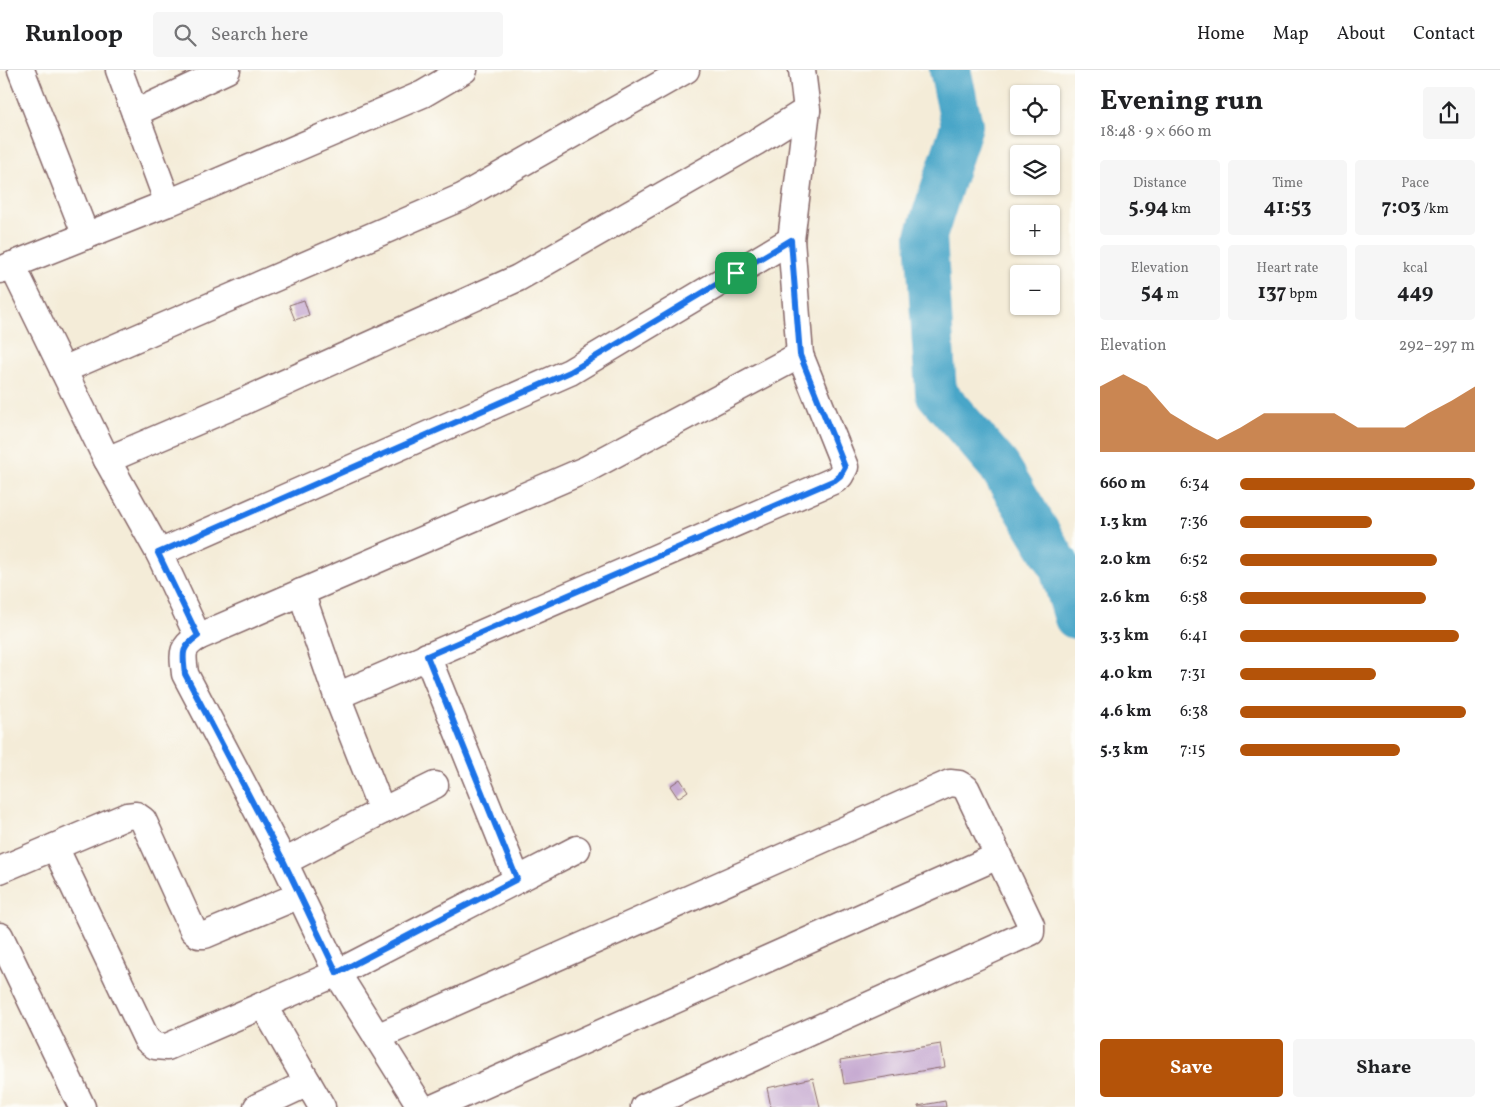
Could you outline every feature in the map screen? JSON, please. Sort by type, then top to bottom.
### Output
[{"type":"street","points":[[21,70],[86,236]]},
{"type":"street","points":[[119,70],[168,203]]},
{"type":"street","points":[[135,113],[227,70]]},
{"type":"street","points":[[198,636],[158,553],[107,460],[63,370],[6,268],[168,203],[423,94],[464,70]]},
{"type":"street","points":[[63,370],[462,197],[686,70]]},
{"type":"street","points":[[337,696],[835,480],[840,476],[845,467],[800,355],[791,240],[807,110],[802,70]]},
{"type":"street","points":[[107,460],[240,403],[518,278],[756,142],[807,110]]},
{"type":"street","points":[[158,553],[570,372],[791,240]]},
{"type":"street","points":[[421,1107],[337,973],[284,862],[185,674],[183,656],[187,644],[198,636],[587,469],[800,355]]},
{"type":"street","points":[[301,592],[337,696],[382,811]]},
{"type":"street","points":[[427,656],[517,879]]},
{"type":"street","points":[[377,1037],[950,783],[959,784],[966,788],[1031,925],[1031,932],[644,1107]]},
{"type":"street","points":[[284,862],[435,785]]},
{"type":"street","points":[[0,870],[127,816],[136,815],[142,820],[193,930],[199,935],[205,935],[300,895]]},
{"type":"street","points":[[55,847],[148,1040],[155,1046],[167,1047],[337,973],[577,849]]},
{"type":"street","points":[[435,1107],[998,856]]},
{"type":"street","points":[[0,936],[82,1107]]},
{"type":"street","points":[[263,1005],[322,1107]]},
{"type":"street","points":[[257,1107],[308,1083]]},
{"type":"building","points":[[304,300],[309,315],[295,320],[289,305]]},
{"type":"building","points":[[680,779],[688,791],[678,798],[670,786]]},
{"type":"building","points":[[941,1044],[945,1067],[844,1084],[840,1060]]},
{"type":"building","points":[[813,1078],[820,1107],[771,1107],[767,1088]]},
{"type":"building","points":[[945,1101],[946,1107],[918,1107],[918,1106]]},
{"type":"waterway","points":[[950,70],[962,125],[926,236],[936,393],[999,466],[1059,565],[1075,618]]},
{"type":"route","points":[[791,240],[800,355],[845,467],[843,471],[835,480],[427,656],[517,879],[337,973],[284,862],[185,674],[183,656],[187,644],[198,636],[158,553],[570,372],[736,273],[791,240]]}]
